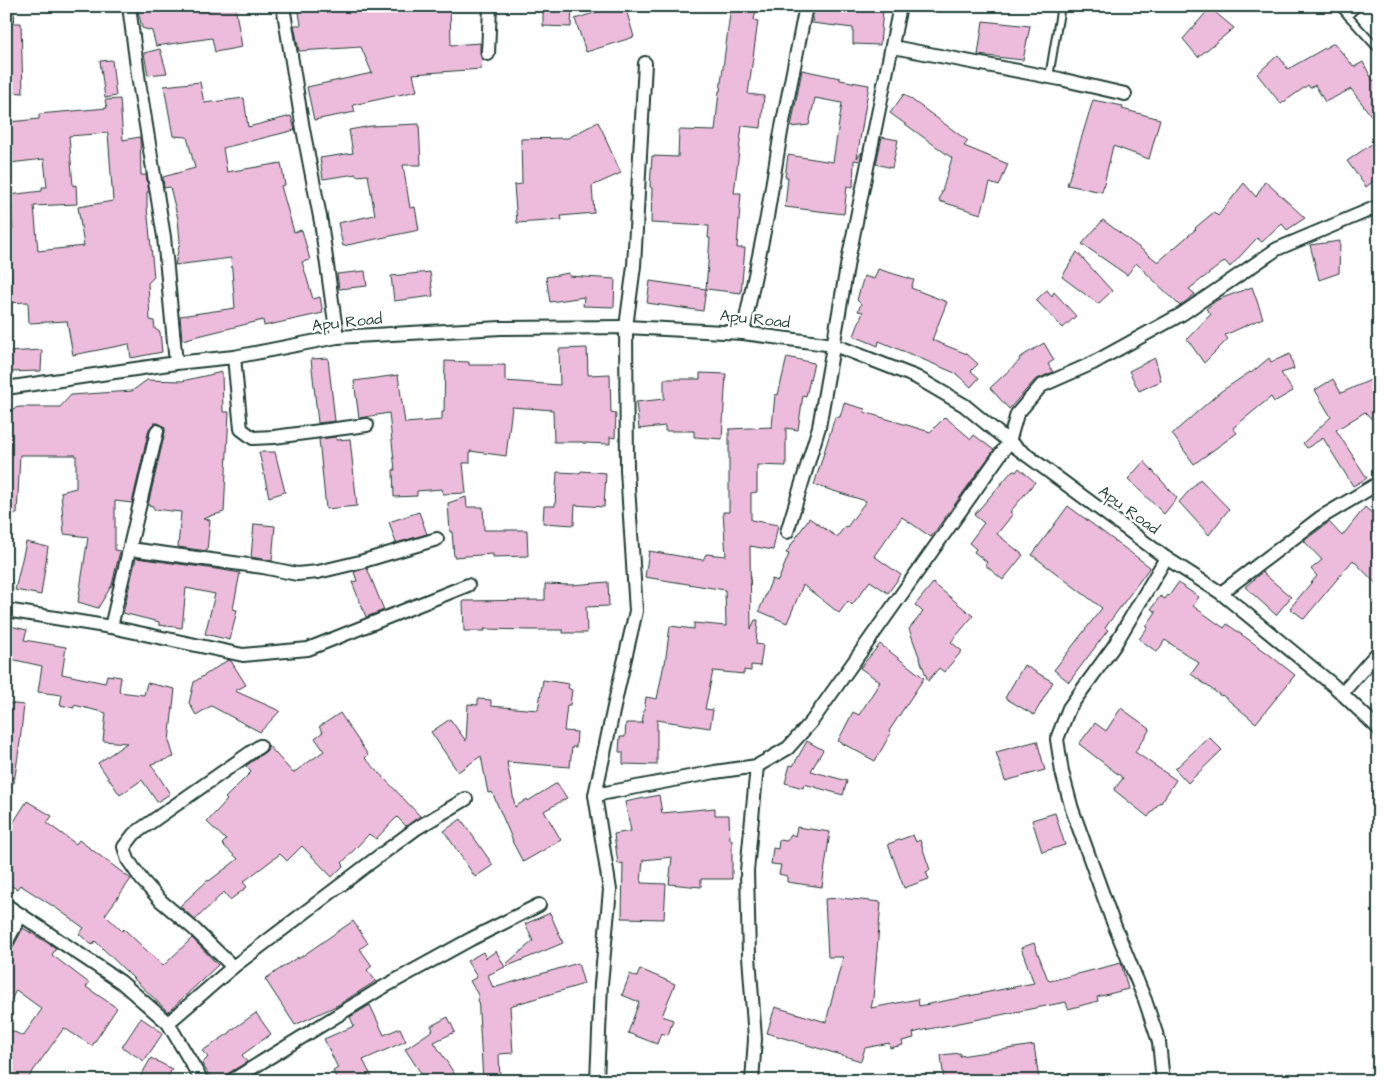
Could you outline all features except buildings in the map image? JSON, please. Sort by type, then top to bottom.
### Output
[{"type":"street","points":[[129,6],[164,237],[176,363]]},
{"type":"street","points":[[284,6],[337,336]]},
{"type":"street","points":[[488,54],[490,6]]},
{"type":"street","points":[[743,333],[767,217],[781,132],[806,6]]},
{"type":"street","points":[[787,532],[819,427],[848,261],[900,6]]},
{"type":"street","points":[[893,47],[1049,77],[1125,94]]},
{"type":"street","points":[[598,1081],[601,984],[610,890],[595,795],[636,611],[627,470],[626,327],[634,266],[645,63]]},
{"type":"street","points":[[595,795],[757,766],[788,748],[812,721],[1009,442],[1017,414],[1041,386],[1093,363],[1182,314],[1277,249],[1379,206]]},
{"type":"street","name":"Apu Road","points":[[6,388],[176,363],[234,357],[337,336],[501,328],[626,327],[743,333],[834,345],[916,378],[964,405],[1009,442],[1166,558],[1221,593],[1342,693],[1379,728]]},
{"type":"street","points":[[234,357],[241,429],[252,438],[366,425]]},
{"type":"street","points":[[111,627],[157,431]]},
{"type":"street","points":[[1221,593],[1320,518],[1379,483]]},
{"type":"street","points":[[130,549],[262,567],[297,574],[318,572],[360,562],[437,539]]},
{"type":"street","points":[[1163,1081],[1159,1042],[1145,1000],[1111,917],[1072,809],[1062,772],[1057,739],[1069,708],[1114,646],[1166,558]]},
{"type":"street","points":[[6,610],[111,627],[243,655],[308,649],[468,585]]},
{"type":"street","points":[[1342,693],[1379,651]]},
{"type":"street","points":[[233,967],[194,929],[161,901],[142,880],[128,860],[124,847],[134,834],[260,746]]},
{"type":"street","points":[[752,1081],[755,1039],[749,956],[747,871],[757,766]]},
{"type":"street","points":[[168,1023],[233,967],[417,828],[466,799]]},
{"type":"street","points":[[6,905],[121,982],[168,1023],[202,1081]]},
{"type":"street","points":[[231,1081],[380,989],[470,939],[539,906]]},
{"type":"street","points":[[6,943],[21,915]]},
{"type":"lane","points":[[1049,77],[1061,6]]},
{"type":"lane","points":[[1339,6],[1379,50]]},
{"type":"lane","points":[[1348,16],[1358,6]]}]
